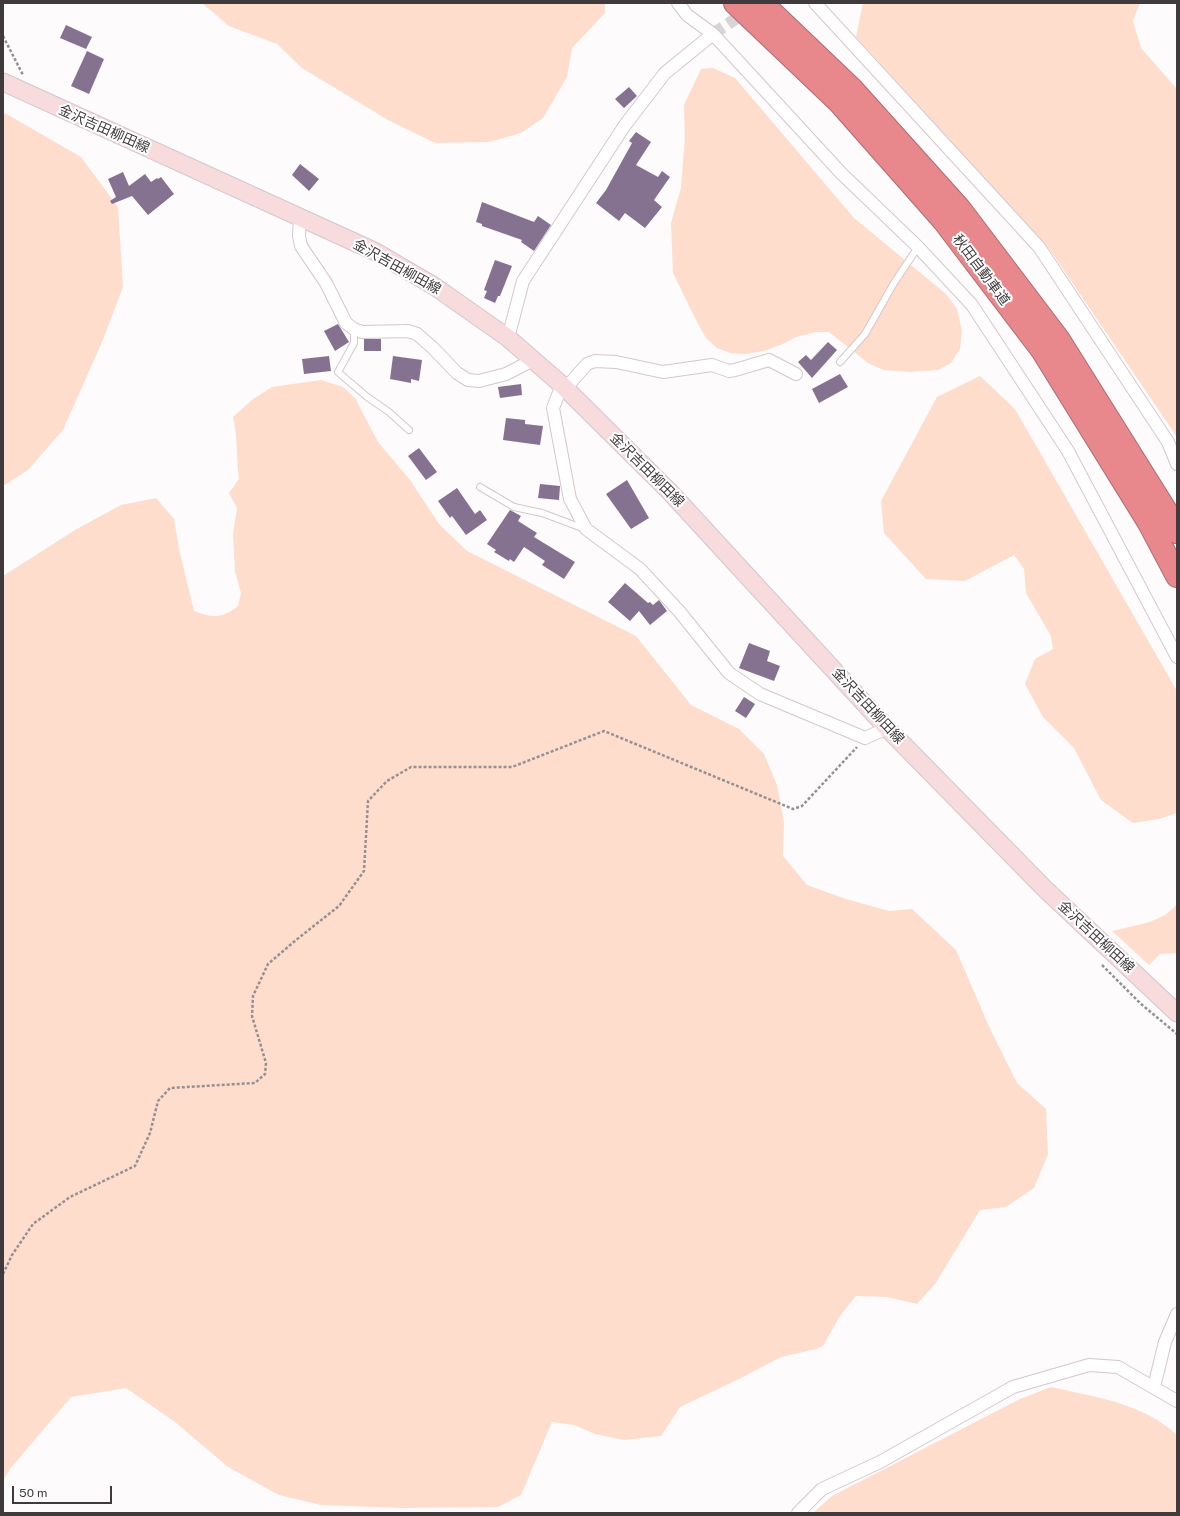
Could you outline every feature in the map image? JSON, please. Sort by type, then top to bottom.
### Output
[{"type":"highway","name":"秋田自動車道","points":[[735,3],[840,102],[944,221],[1042,350],[1149,523],[1177,576]]},
{"type":"highway","name":"秋田自動車道","points":[[762,3],[853,90],[959,208],[1059,340],[1168,514],[1177,532]]},
{"type":"main road","name":"金沢吉田柳田線","points":[[3,82],[376,252],[434,286],[508,338],[563,387],[670,492],[887,728],[1045,889],[1177,1013]]},
{"type":"street","points":[[678,3],[687,15],[714,34],[841,173],[918,247],[972,305],[1068,451],[1177,657]]},
{"type":"street","points":[[815,3],[1039,247],[1168,442],[1177,464]]},
{"type":"street","points":[[508,338],[523,281],[625,125],[665,73],[714,34]]},
{"type":"street","points":[[300,218],[299,236],[301,246],[326,283],[346,323],[354,329],[362,332],[408,331],[417,334],[457,373],[468,380],[479,382],[506,374],[533,360]]},
{"type":"street","points":[[796,374],[769,360],[729,371],[712,365],[663,372],[616,362],[595,361],[587,364],[563,387],[553,408],[570,499],[586,529],[640,569],[679,611],[729,673],[760,694],[865,738],[887,728]]},
{"type":"street","points":[[1154,1387],[1165,1342],[1177,1314]]},
{"type":"street","points":[[798,1513],[822,1489],[880,1462],[1013,1387],[1089,1366],[1118,1367],[1177,1401]]},
{"type":"lane","points":[[840,362],[865,334],[894,283],[918,247]]},
{"type":"lane","points":[[354,329],[354,342],[338,372],[366,396],[389,412],[409,430]]},
{"type":"lane","points":[[480,486],[514,507],[542,513],[586,529]]},
{"type":"path","points":[[3,36],[23,73],[32,96]]},
{"type":"path","points":[[3,1274],[12,1255],[33,1224],[70,1197],[135,1166],[150,1133],[158,1101],[170,1088],[255,1083],[265,1074],[266,1063],[252,1016],[253,996],[268,964],[339,906],[364,871],[368,801],[386,781],[411,767],[512,767],[604,731],[792,809],[802,806],[865,738]]},
{"type":"path","points":[[1096,959],[1141,1004],[1177,1034]]},
{"type":"shaded area","points":[[202,3],[605,3],[605,13],[572,48],[567,77],[543,118],[521,133],[489,142],[435,143],[388,120],[302,68],[277,44],[229,26]]},
{"type":"shaded area","points":[[863,3],[1140,3],[1133,21],[1141,48],[1177,89],[1177,437],[1050,250],[856,37]]},
{"type":"shaded area","points":[[713,68],[735,78],[854,218],[946,294],[957,309],[962,331],[960,349],[951,363],[938,370],[910,372],[883,370],[868,363],[829,332],[816,332],[796,337],[764,351],[745,354],[730,353],[717,348],[706,338],[673,273],[671,223],[681,188],[685,138],[684,105],[701,69]]},
{"type":"shaded area","points":[[3,112],[81,157],[118,207],[123,287],[102,342],[63,430],[28,470],[3,486]]},
{"type":"shaded area","points":[[980,376],[1015,409],[1177,691],[1177,813],[1159,819],[1133,823],[1101,800],[1074,748],[1043,717],[1025,684],[1035,659],[1053,649],[1051,636],[1026,593],[1024,569],[1014,555],[965,581],[926,579],[884,533],[881,501],[937,397]]},
{"type":"shaded area","points":[[321,380],[343,387],[355,398],[378,442],[410,480],[439,524],[467,551],[636,636],[691,705],[739,729],[764,754],[777,785],[784,823],[783,856],[807,885],[846,899],[889,911],[912,909],[956,950],[991,1031],[1017,1083],[1046,1109],[1048,1154],[1034,1188],[1006,1207],[980,1210],[935,1284],[917,1304],[887,1297],[856,1296],[840,1316],[823,1346],[781,1357],[680,1407],[661,1436],[624,1440],[595,1434],[574,1425],[552,1422],[521,1495],[498,1507],[403,1508],[321,1505],[279,1495],[228,1467],[175,1422],[126,1388],[71,1397],[10,1469],[3,1481],[3,576],[75,530],[121,505],[156,498],[174,519],[179,549],[194,611],[206,615],[217,616],[232,610],[238,606],[241,593],[235,571],[233,534],[237,508],[229,493],[239,479],[236,432],[233,417],[253,399],[272,387]]},
{"type":"shaded area","points":[[1177,904],[1177,953],[1160,954],[1149,965],[1112,931],[1139,925],[1156,919],[1171,910]]},
{"type":"shaded area","points":[[1051,1387],[1101,1398],[1134,1408],[1164,1424],[1177,1435],[1177,1513],[813,1513],[832,1496],[1020,1399]]},
{"type":"building","points":[[66,25],[92,37],[86,49],[60,38]]},
{"type":"building","points":[[87,51],[104,59],[89,94],[71,86]]},
{"type":"building","points":[[629,87],[637,96],[624,108],[615,99]]},
{"type":"building","points":[[636,132],[651,142],[636,165],[658,177],[662,171],[670,177],[654,200],[662,207],[645,228],[625,213],[619,221],[596,203],[606,190],[632,143],[629,141]]},
{"type":"building","points":[[300,164],[319,179],[309,191],[292,175]]},
{"type":"building","points":[[123,172],[129,186],[145,174],[151,182],[161,177],[174,194],[148,215],[132,196],[112,204],[110,201],[116,197],[108,179]]},
{"type":"building","points":[[482,202],[534,222],[538,216],[551,225],[534,251],[521,242],[522,240],[482,226],[482,224],[476,222]]},
{"type":"building","points":[[495,260],[512,266],[500,296],[498,296],[495,303],[484,298],[487,291],[484,290]]},
{"type":"building","points":[[338,324],[349,342],[335,351],[324,331]]},
{"type":"building","points":[[364,339],[381,339],[381,351],[364,351]]},
{"type":"building","points":[[828,342],[837,350],[812,378],[798,362],[806,355],[811,360]]},
{"type":"building","points":[[329,356],[331,371],[304,374],[302,359]]},
{"type":"building","points":[[393,356],[422,360],[419,381],[411,379],[411,383],[390,379]]},
{"type":"building","points":[[840,374],[848,387],[819,403],[812,389]]},
{"type":"building","points":[[521,384],[522,395],[500,398],[498,387]]},
{"type":"building","points":[[506,418],[525,420],[525,424],[543,426],[540,445],[503,440]]},
{"type":"building","points":[[419,448],[437,472],[426,480],[408,456]]},
{"type":"building","points":[[627,480],[649,518],[631,529],[606,494]]},
{"type":"building","points":[[540,484],[560,486],[559,500],[538,498]]},
{"type":"building","points":[[457,488],[475,514],[480,510],[487,520],[466,535],[452,516],[450,518],[438,501]]},
{"type":"building","points":[[510,510],[521,516],[518,521],[537,533],[534,537],[575,562],[564,579],[542,565],[545,561],[524,547],[514,562],[510,559],[509,561],[494,552],[496,550],[487,544]]},
{"type":"building","points":[[625,583],[648,603],[650,602],[653,605],[659,600],[667,611],[650,625],[639,611],[630,621],[608,602]]},
{"type":"building","points":[[749,643],[770,651],[767,661],[780,666],[774,681],[739,668]]},
{"type":"building","points":[[744,697],[755,704],[746,718],[735,711]]},
{"type":"tunnel","points":[[713,34],[749,10]]}]
